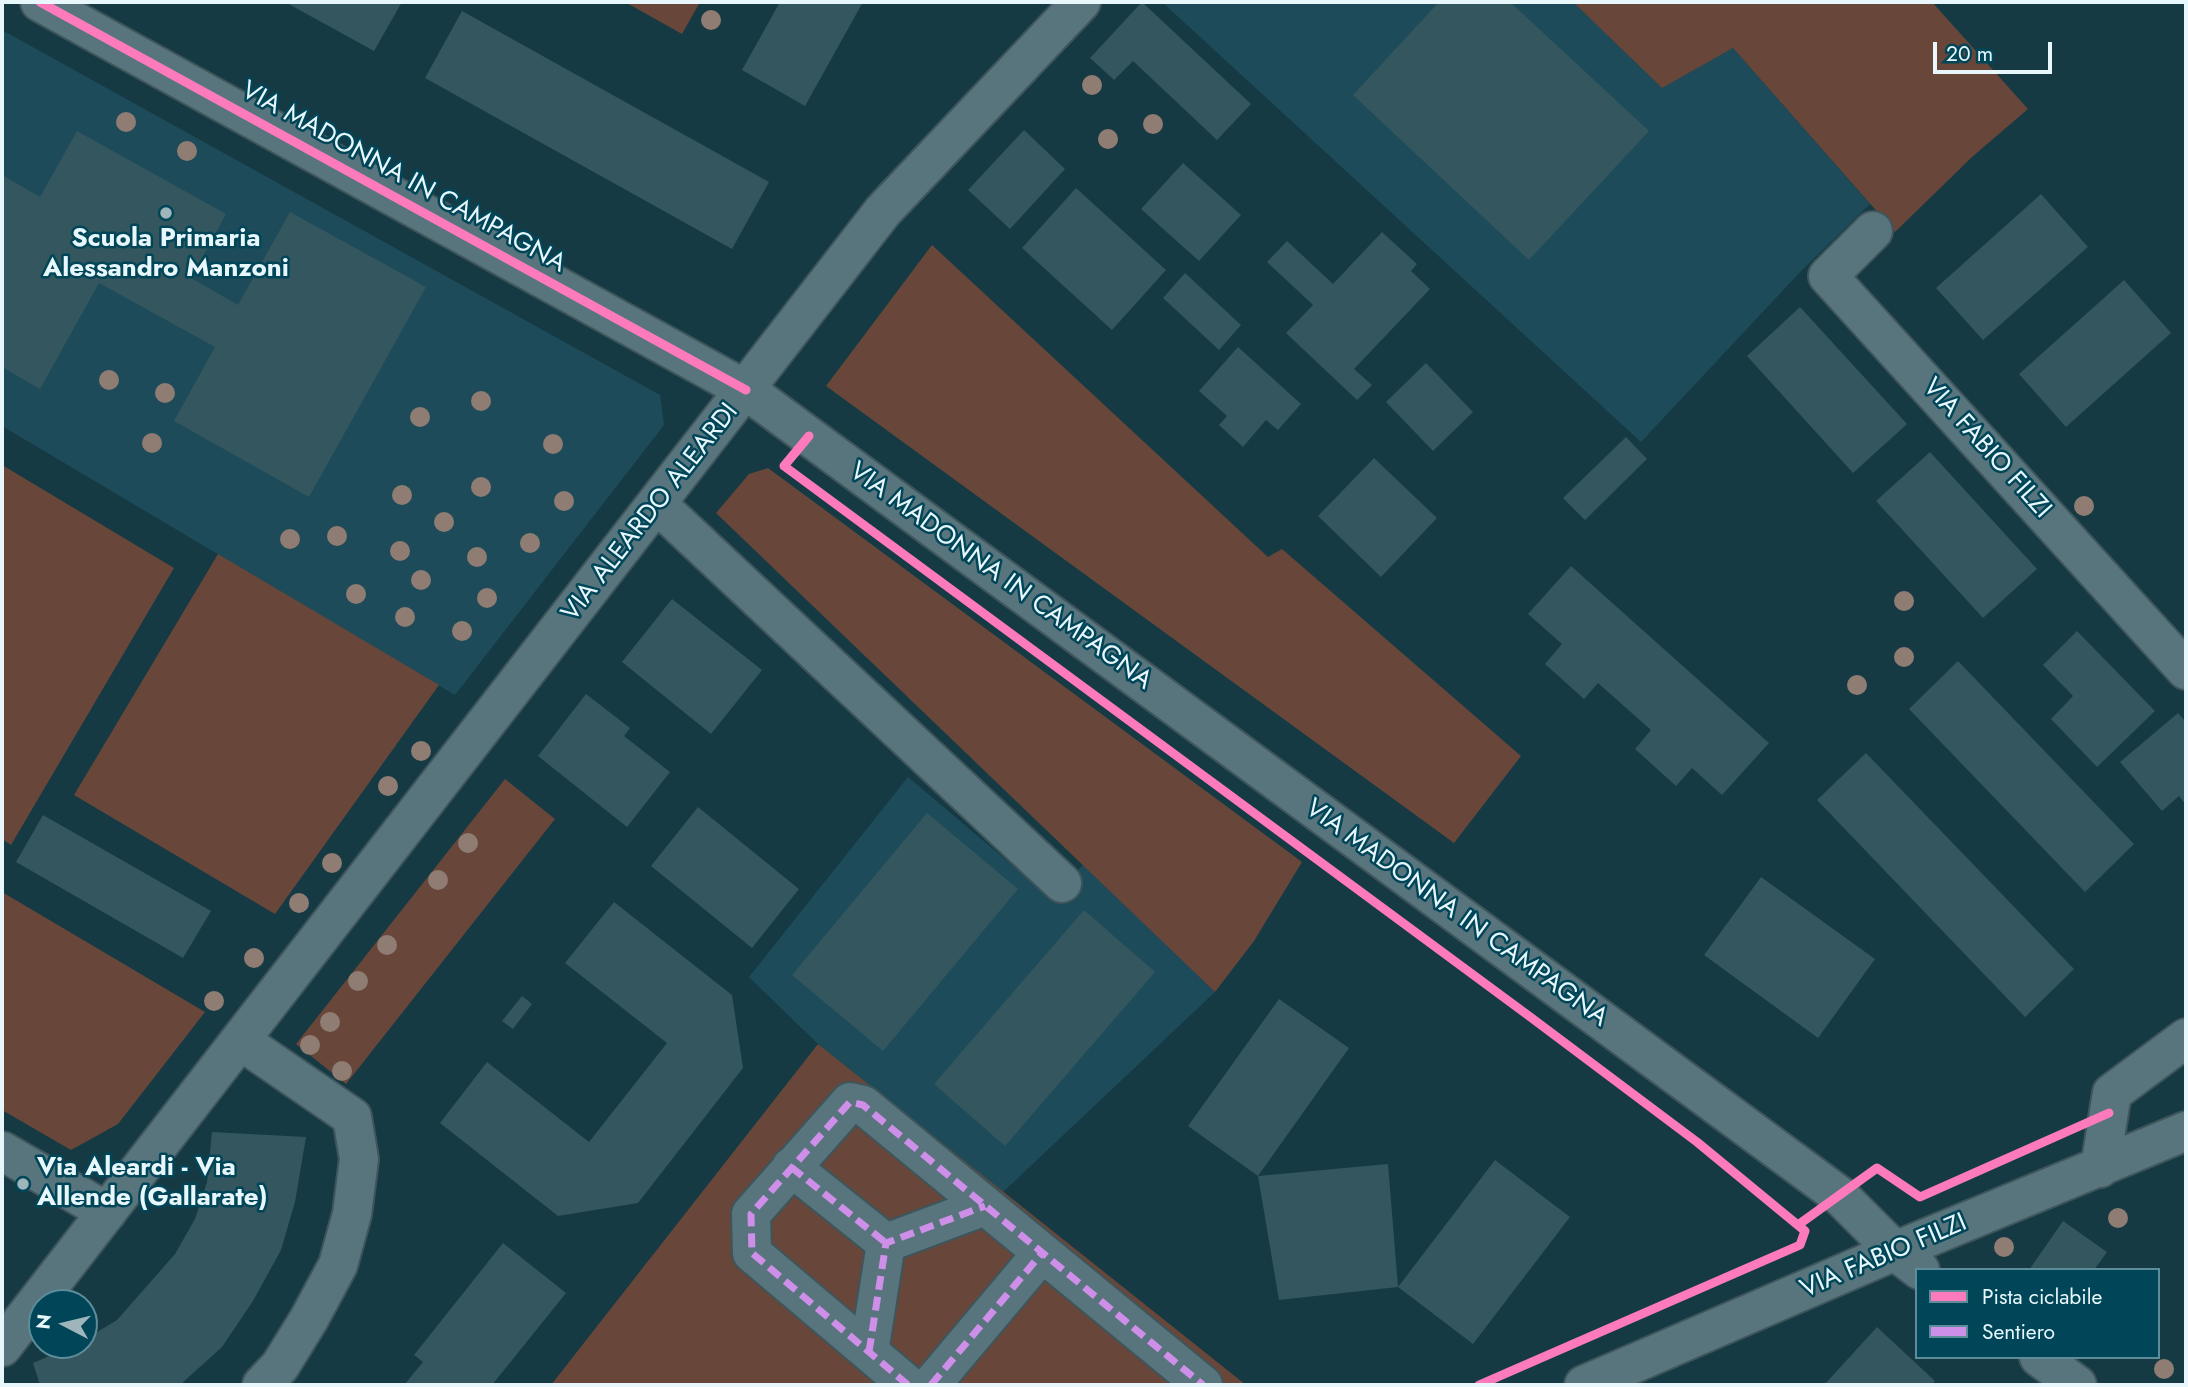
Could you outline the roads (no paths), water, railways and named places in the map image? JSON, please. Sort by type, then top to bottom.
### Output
[{"type":"street","name":"VIA MADONNA IN CAMPAGNA","points":[[40,2],[746,390],[1840,1196],[1907,1261]]},
{"type":"street","name":"VIA ALEARDO ALEARDI","points":[[2,1347],[883,211],[1081,2]]},
{"type":"street","name":"VIA FABIO FILZI","points":[[1873,231],[1828,276],[2186,670]]},
{"type":"street","points":[[657,504],[1062,883]]},
{"type":"street","points":[[2100,1168],[2112,1093],[2186,1038]]},
{"type":"street","points":[[240,1041],[352,1117],[359,1159],[352,1214],[338,1265],[295,1342],[262,1385]]},
{"type":"street","points":[[908,1385],[752,1253],[751,1214],[850,1102],[863,1105],[1203,1385]]},
{"type":"street","name":"VIA FABIO FILZI","points":[[1584,1385],[1907,1261],[2100,1168],[2186,1131]]},
{"type":"street","points":[[2,1151],[107,1212]]},
{"type":"street","points":[[790,1167],[886,1243]]},
{"type":"street","points":[[886,1243],[985,1206]]},
{"type":"street","points":[[869,1352],[886,1243]]},
{"type":"street","points":[[931,1385],[1042,1253]]},
{"type":"street","points":[[2042,1359],[2077,1385]]},
{"type":"place","name":"Scuola Primaria Alessandro Manzoni","points":[[166,213]]},
{"type":"place","name":"Via Aleardi - Via Allende (Gallarate)","points":[[23,1184]]}]
